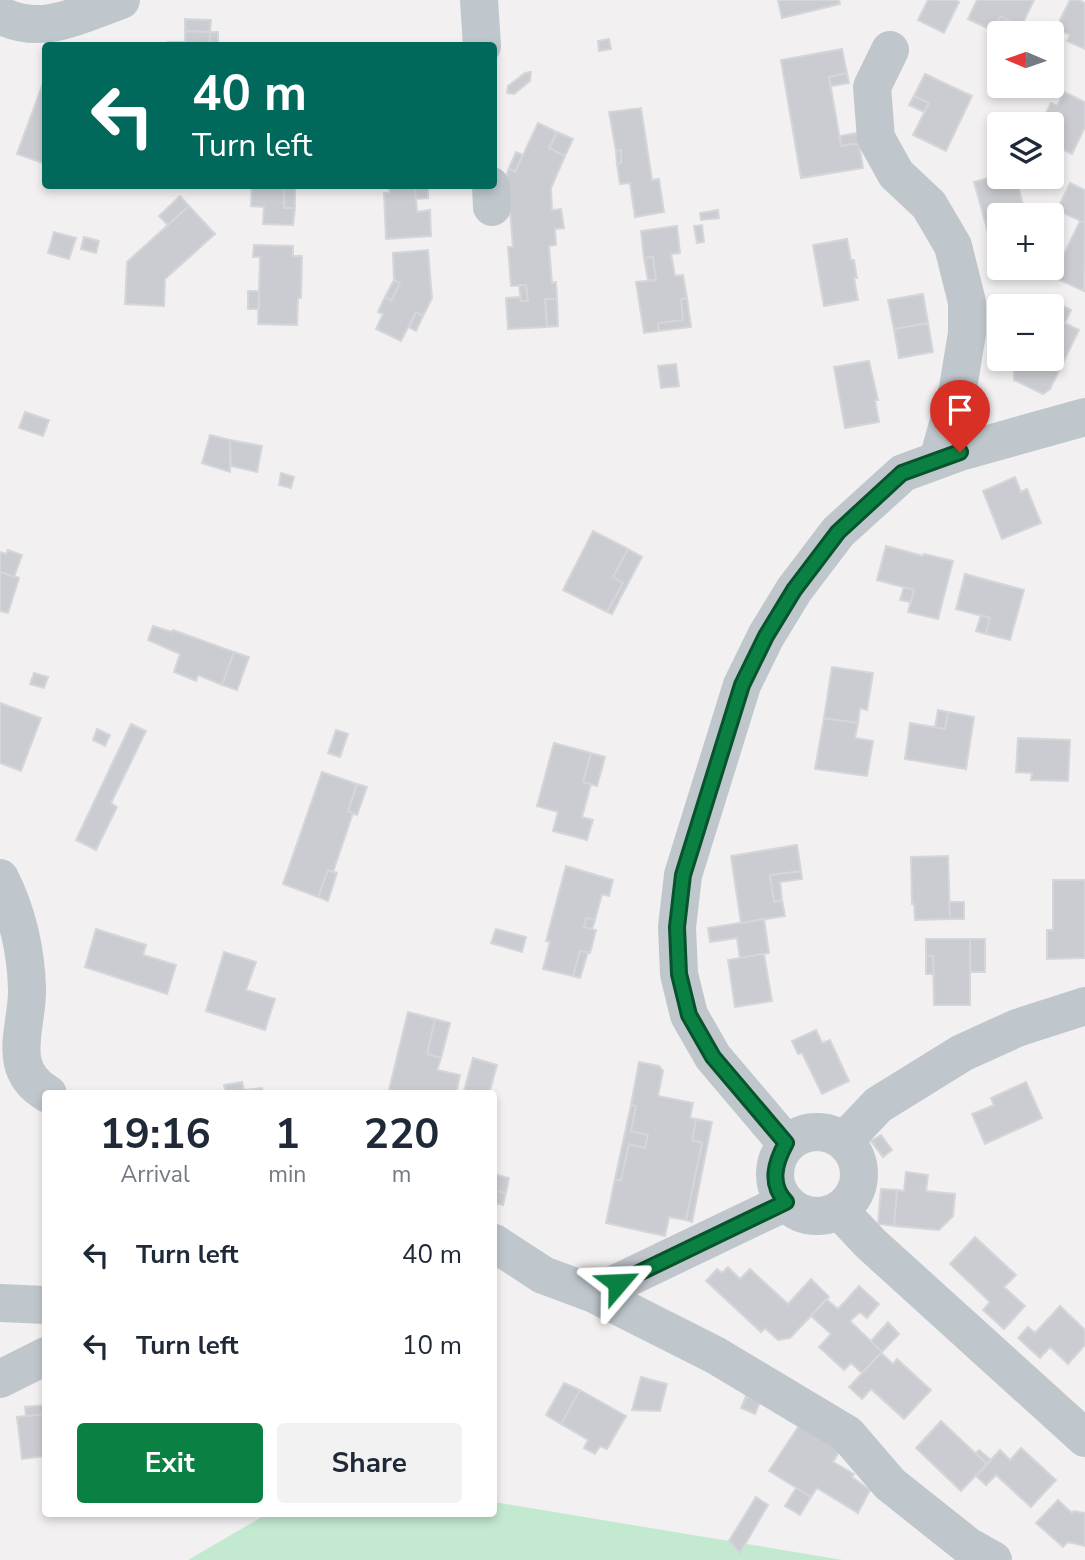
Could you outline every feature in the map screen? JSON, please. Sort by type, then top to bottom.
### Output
[{"type":"street","points":[[0,15],[12,21],[45,26],[121,0]]},
{"type":"street","points":[[479,0],[482,42]]},
{"type":"street","points":[[890,50],[872,87],[876,138],[896,174],[929,205],[953,246],[967,302],[967,333],[958,388],[938,460]]},
{"type":"street","points":[[786,1143],[713,1057],[689,1015],[679,974],[677,927],[683,875],[742,685],[766,636],[794,590],[838,532],[902,473],[1085,417]]},
{"type":"street","points":[[0,878],[9,896],[24,951],[27,992],[20,1043],[23,1063],[29,1077],[44,1090]]},
{"type":"street","points":[[844,1141],[878,1105],[962,1053],[1017,1028],[1085,1006]]},
{"type":"street","points":[[817,1131],[844,1141],[856,1156],[859,1180],[850,1200],[839,1210],[818,1216],[802,1214],[786,1202],[776,1184],[777,1159],[786,1143],[803,1134],[817,1131]]},
{"type":"street","points":[[594,1294],[786,1202]]},
{"type":"street","points":[[839,1210],[870,1243],[1085,1438]]},
{"type":"street","points":[[497,1245],[543,1275],[594,1294],[715,1355],[847,1434],[890,1484],[968,1546],[993,1560]]},
{"type":"street","points":[[0,1303],[42,1305]]},
{"type":"street","points":[[0,1379],[42,1358]]},
{"type":"green space","points":[[497,1502],[843,1560],[188,1560],[262,1517],[497,1517]]},
{"type":"building","points":[[778,0],[839,0],[840,4],[782,18]]},
{"type":"building","points":[[928,0],[959,2],[944,33],[918,20]]},
{"type":"building","points":[[977,0],[1034,0],[1024,21],[1010,21],[1000,16],[998,21],[987,21],[987,28],[968,19]]},
{"type":"building","points":[[1070,0],[1085,3],[1085,49],[1067,41],[1070,35],[1064,32],[1064,21],[1060,21]]},
{"type":"building","points":[[185,19],[211,20],[210,32],[185,31]]},
{"type":"building","points":[[185,31],[210,32],[210,42],[185,42]]},
{"type":"building","points":[[210,32],[218,32],[218,42],[210,42]]},
{"type":"building","points":[[609,39],[611,49],[599,51],[598,41]]},
{"type":"building","points":[[842,49],[847,73],[829,77],[841,146],[859,143],[863,168],[801,178],[781,60]]},
{"type":"building","points":[[531,72],[530,81],[514,94],[507,93],[508,86],[525,73]]},
{"type":"building","points":[[847,73],[849,83],[831,86],[829,77]]},
{"type":"building","points":[[925,74],[972,96],[946,151],[913,135],[929,103],[914,96]]},
{"type":"building","points":[[42,86],[42,163],[17,154]]},
{"type":"building","points":[[1064,92],[1085,102],[1085,127],[1072,154],[1064,150],[1064,112],[1046,112],[1051,103],[1057,106],[1061,98],[1064,98]]},
{"type":"building","points":[[914,96],[929,103],[924,112],[909,105]]},
{"type":"building","points":[[641,108],[652,180],[659,179],[664,212],[635,217],[630,183],[620,184],[617,164],[621,163],[621,150],[616,151],[609,112]]},
{"type":"building","points":[[538,123],[557,132],[549,148],[565,156],[551,188],[552,210],[561,209],[564,228],[555,229],[556,245],[549,246],[552,283],[556,282],[557,299],[545,299],[547,327],[508,329],[506,298],[520,297],[521,301],[528,301],[526,285],[511,286],[508,247],[513,247],[507,173],[509,168],[515,172]]},
{"type":"building","points":[[557,132],[573,139],[565,156],[549,148]]},
{"type":"building","points":[[857,133],[859,143],[841,146],[840,136]]},
{"type":"building","points":[[621,150],[621,163],[617,164],[616,151]]},
{"type":"building","points":[[516,152],[523,155],[515,172],[509,168]]},
{"type":"building","points":[[987,178],[987,189],[1019,189],[1023,203],[987,203],[987,228],[974,182]]},
{"type":"building","points":[[1070,183],[1085,190],[1085,223],[1064,213],[1064,203],[1060,203]]},
{"type":"building","points":[[252,189],[284,189],[284,208],[295,208],[293,225],[263,224],[264,207],[251,206]]},
{"type":"building","points":[[284,189],[295,189],[295,208],[284,208]]},
{"type":"building","points":[[389,189],[415,189],[417,212],[430,210],[431,236],[386,239],[384,193],[390,193]]},
{"type":"building","points":[[415,189],[428,189],[428,198],[416,199]]},
{"type":"building","points":[[180,196],[189,206],[168,225],[159,216]]},
{"type":"building","points":[[189,206],[215,234],[165,279],[164,306],[125,304],[127,262]]},
{"type":"building","points":[[718,210],[719,218],[701,220],[700,213]]},
{"type":"building","points":[[1080,221],[1085,223],[1084,291],[1060,280],[1064,280],[1064,254]]},
{"type":"building","points":[[702,225],[704,242],[697,243],[694,226]]},
{"type":"building","points":[[677,226],[680,253],[671,254],[675,276],[683,275],[687,298],[681,299],[683,320],[658,323],[659,331],[644,333],[636,282],[656,280],[653,257],[644,258],[641,231]]},
{"type":"building","points":[[54,232],[76,238],[69,259],[48,253]]},
{"type":"building","points":[[84,237],[99,241],[96,253],[81,249]]},
{"type":"building","points":[[847,239],[851,260],[854,260],[858,300],[824,306],[813,245]]},
{"type":"building","points":[[254,245],[293,246],[293,256],[302,256],[297,325],[258,324],[260,257],[253,257]]},
{"type":"building","points":[[428,250],[432,298],[423,316],[416,312],[401,341],[376,329],[383,314],[378,312],[385,297],[391,301],[400,283],[394,280],[393,253]]},
{"type":"building","points":[[653,257],[656,280],[648,280],[644,258]]},
{"type":"building","points":[[394,280],[400,283],[391,301],[385,297]]},
{"type":"building","points":[[519,285],[526,285],[528,301],[521,301]]},
{"type":"building","points":[[248,291],[259,291],[259,309],[248,309]]},
{"type":"building","points":[[923,294],[928,323],[894,329],[888,300]]},
{"type":"building","points":[[687,298],[691,327],[659,331],[658,323],[683,320],[681,299]]},
{"type":"building","points":[[545,299],[557,299],[558,326],[547,327]]},
{"type":"building","points":[[1064,306],[1071,310],[1064,323]]},
{"type":"building","points":[[416,312],[423,316],[416,331],[409,327]]},
{"type":"building","points":[[928,323],[933,352],[899,358],[894,329]]},
{"type":"building","points":[[1064,323],[1079,330],[1064,361]]},
{"type":"building","points":[[869,361],[878,400],[875,400],[879,422],[845,428],[834,367]]},
{"type":"building","points":[[676,364],[679,386],[661,388],[658,366]]},
{"type":"building","points":[[1014,371],[1059,371],[1050,389],[1043,394],[1014,380]]},
{"type":"building","points":[[25,412],[49,420],[43,436],[19,428]]},
{"type":"building","points":[[210,435],[230,440],[230,472],[202,463]]},
{"type":"building","points":[[230,440],[262,446],[257,472],[231,466]]},
{"type":"building","points":[[281,473],[294,477],[291,488],[279,485]]},
{"type":"building","points":[[1015,477],[1021,492],[1027,489],[1041,523],[1002,539],[983,491]]},
{"type":"building","points":[[593,531],[628,549],[613,577],[623,583],[607,612],[563,590]]},
{"type":"building","points":[[886,546],[953,561],[938,619],[908,612],[914,590],[877,580]]},
{"type":"building","points":[[628,549],[642,557],[612,614],[607,612],[623,583],[613,577]]},
{"type":"building","points":[[8,550],[22,555],[14,577],[0,572],[0,552],[6,554]]},
{"type":"building","points":[[0,572],[19,578],[8,613],[0,611]]},
{"type":"building","points":[[965,574],[1024,590],[1010,640],[986,634],[990,618],[956,609]]},
{"type":"building","points":[[904,587],[914,590],[911,602],[900,600]]},
{"type":"building","points":[[981,615],[990,618],[986,634],[976,631]]},
{"type":"building","points":[[153,626],[172,632],[173,630],[234,652],[222,685],[198,675],[196,681],[174,672],[180,654],[148,640]]},
{"type":"building","points":[[234,652],[249,657],[237,690],[222,685]]},
{"type":"building","points":[[832,667],[873,673],[867,710],[860,708],[858,723],[824,718]]},
{"type":"building","points":[[34,673],[48,677],[44,688],[30,684]]},
{"type":"building","points":[[0,703],[41,718],[21,771],[0,763]]},
{"type":"building","points":[[938,710],[948,712],[945,729],[935,727]]},
{"type":"building","points":[[948,712],[974,717],[966,769],[905,759],[910,723],[945,729]]},
{"type":"building","points":[[824,718],[858,723],[855,738],[873,741],[867,776],[815,769]]},
{"type":"building","points":[[131,724],[146,731],[111,803],[117,807],[96,850],[76,840]]},
{"type":"building","points":[[97,729],[110,735],[105,746],[93,740]]},
{"type":"building","points":[[336,730],[348,734],[340,757],[328,753]]},
{"type":"building","points":[[1018,738],[1070,740],[1068,781],[1031,780],[1032,773],[1016,772]]},
{"type":"building","points":[[554,743],[591,753],[583,782],[591,784],[582,817],[593,820],[587,840],[553,831],[558,812],[537,806]]},
{"type":"building","points":[[591,753],[605,757],[597,786],[583,782]]},
{"type":"building","points":[[322,772],[357,784],[348,811],[353,813],[333,872],[328,870],[318,897],[283,884]]},
{"type":"building","points":[[357,784],[367,787],[357,815],[348,811]]},
{"type":"building","points":[[797,845],[801,871],[770,875],[774,902],[782,900],[785,916],[741,923],[731,856]]},
{"type":"building","points":[[948,856],[950,919],[915,920],[911,857]]},
{"type":"building","points":[[566,866],[613,880],[609,896],[602,894],[595,920],[586,918],[584,927],[596,930],[590,953],[580,951],[573,976],[543,969],[550,942],[546,941]]},
{"type":"building","points":[[328,870],[337,873],[328,901],[318,897]]},
{"type":"building","points":[[801,871],[802,879],[780,882],[782,900],[774,902],[770,875]]},
{"type":"building","points":[[1053,880],[1085,880],[1085,958],[1047,959],[1047,930],[1053,930]]},
{"type":"building","points":[[949,902],[964,902],[964,919],[950,919]]},
{"type":"building","points":[[586,918],[595,920],[592,929],[584,927]]},
{"type":"building","points":[[764,919],[769,953],[740,958],[737,938],[710,942],[708,928]]},
{"type":"building","points":[[96,929],[146,945],[143,955],[176,965],[167,994],[85,967]]},
{"type":"building","points":[[496,929],[526,937],[522,952],[491,943]]},
{"type":"building","points":[[926,939],[970,939],[970,1005],[934,1005],[933,956],[926,955]]},
{"type":"building","points":[[970,939],[985,939],[985,972],[970,972]]},
{"type":"building","points":[[580,951],[588,952],[580,978],[573,976]]},
{"type":"building","points":[[224,952],[256,962],[246,990],[275,999],[265,1030],[206,1011]]},
{"type":"building","points":[[764,954],[772,1001],[735,1007],[728,960]]},
{"type":"building","points":[[926,955],[933,956],[934,974],[926,974]]},
{"type":"building","points":[[408,1012],[435,1019],[427,1054],[441,1058],[437,1070],[460,1075],[457,1090],[389,1090]]},
{"type":"building","points":[[435,1019],[450,1023],[441,1058],[427,1054]]},
{"type":"building","points":[[816,1030],[822,1043],[830,1040],[849,1081],[822,1094],[802,1053],[798,1054],[792,1041]]},
{"type":"building","points":[[473,1058],[497,1065],[490,1090],[464,1090]]},
{"type":"building","points":[[639,1062],[659,1066],[663,1071],[658,1096],[693,1103],[690,1118],[696,1119],[692,1140],[702,1143],[686,1220],[669,1217],[665,1236],[606,1223],[615,1179],[621,1181],[629,1144],[645,1148],[648,1135],[631,1131],[636,1106],[631,1105]]},
{"type":"building","points":[[242,1082],[244,1090],[225,1090],[224,1085]]},
{"type":"building","points":[[1026,1082],[1042,1118],[985,1144],[972,1114],[994,1105],[991,1098]]},
{"type":"building","points":[[631,1105],[636,1106],[631,1131],[648,1135],[645,1148],[629,1144],[621,1181],[615,1179]]},
{"type":"building","points":[[696,1119],[712,1122],[692,1222],[686,1220],[702,1143],[692,1140]]},
{"type":"building","points":[[881,1135],[892,1150],[883,1157],[871,1141]]},
{"type":"building","points":[[906,1172],[928,1175],[926,1191],[955,1194],[953,1216],[939,1230],[894,1226],[897,1190],[904,1191]]},
{"type":"building","points":[[497,1175],[509,1178],[506,1193],[497,1191]]},
{"type":"building","points":[[881,1189],[897,1190],[894,1226],[878,1224]]},
{"type":"building","points":[[497,1191],[506,1193],[503,1205],[497,1204]]},
{"type":"building","points":[[975,1237],[1016,1275],[1004,1287],[1025,1306],[1004,1329],[983,1310],[990,1302],[950,1264]]},
{"type":"building","points":[[728,1267],[740,1279],[750,1269],[788,1304],[811,1279],[829,1297],[790,1338],[778,1340],[765,1328],[761,1332],[706,1281],[717,1269],[722,1273]]},
{"type":"building","points":[[859,1286],[879,1304],[867,1318],[860,1312],[850,1321],[882,1352],[862,1373],[851,1363],[844,1370],[819,1347],[831,1334],[811,1316],[826,1299],[838,1309]]},
{"type":"building","points":[[1060,1306],[1085,1330],[1085,1345],[1068,1364],[1050,1347],[1040,1358],[1018,1338],[1028,1327],[1035,1333]]},
{"type":"building","points":[[888,1322],[899,1334],[882,1352],[871,1341]]},
{"type":"building","points":[[881,1353],[893,1364],[897,1359],[931,1390],[904,1419],[871,1389],[862,1399],[849,1387]]},
{"type":"building","points":[[641,1377],[667,1384],[660,1411],[632,1410]]},
{"type":"building","points":[[564,1383],[580,1390],[561,1424],[546,1415]]},
{"type":"building","points":[[580,1390],[626,1416],[607,1449],[600,1446],[595,1454],[584,1448],[588,1440],[561,1424]]},
{"type":"building","points":[[746,1396],[760,1402],[755,1414],[741,1408]]},
{"type":"building","points":[[42,1405],[42,1414],[26,1416],[25,1407]]},
{"type":"building","points":[[42,1414],[42,1456],[22,1459],[17,1417]]},
{"type":"building","points":[[802,1421],[843,1445],[833,1462],[854,1474],[852,1477],[870,1490],[858,1513],[817,1488],[811,1497],[769,1471]]},
{"type":"building","points":[[941,1421],[987,1464],[961,1491],[916,1448]]},
{"type":"building","points":[[1021,1448],[1056,1480],[1031,1507],[996,1475],[986,1485],[976,1476],[1000,1450],[1010,1460]]},
{"type":"building","points":[[979,1450],[991,1460],[987,1464],[976,1453]]},
{"type":"building","points":[[796,1488],[811,1497],[800,1515],[785,1506]]},
{"type":"building","points":[[756,1497],[768,1505],[740,1553],[729,1541]]},
{"type":"building","points":[[1058,1500],[1072,1513],[1085,1513],[1085,1546],[1068,1542],[1063,1547],[1036,1523]]},
{"type":"route","points":[[618,1283],[786,1202],[776,1184],[775,1169],[786,1143],[713,1057],[689,1015],[679,974],[677,927],[683,875],[742,685],[766,636],[794,590],[838,532],[902,473],[960,452]]}]
